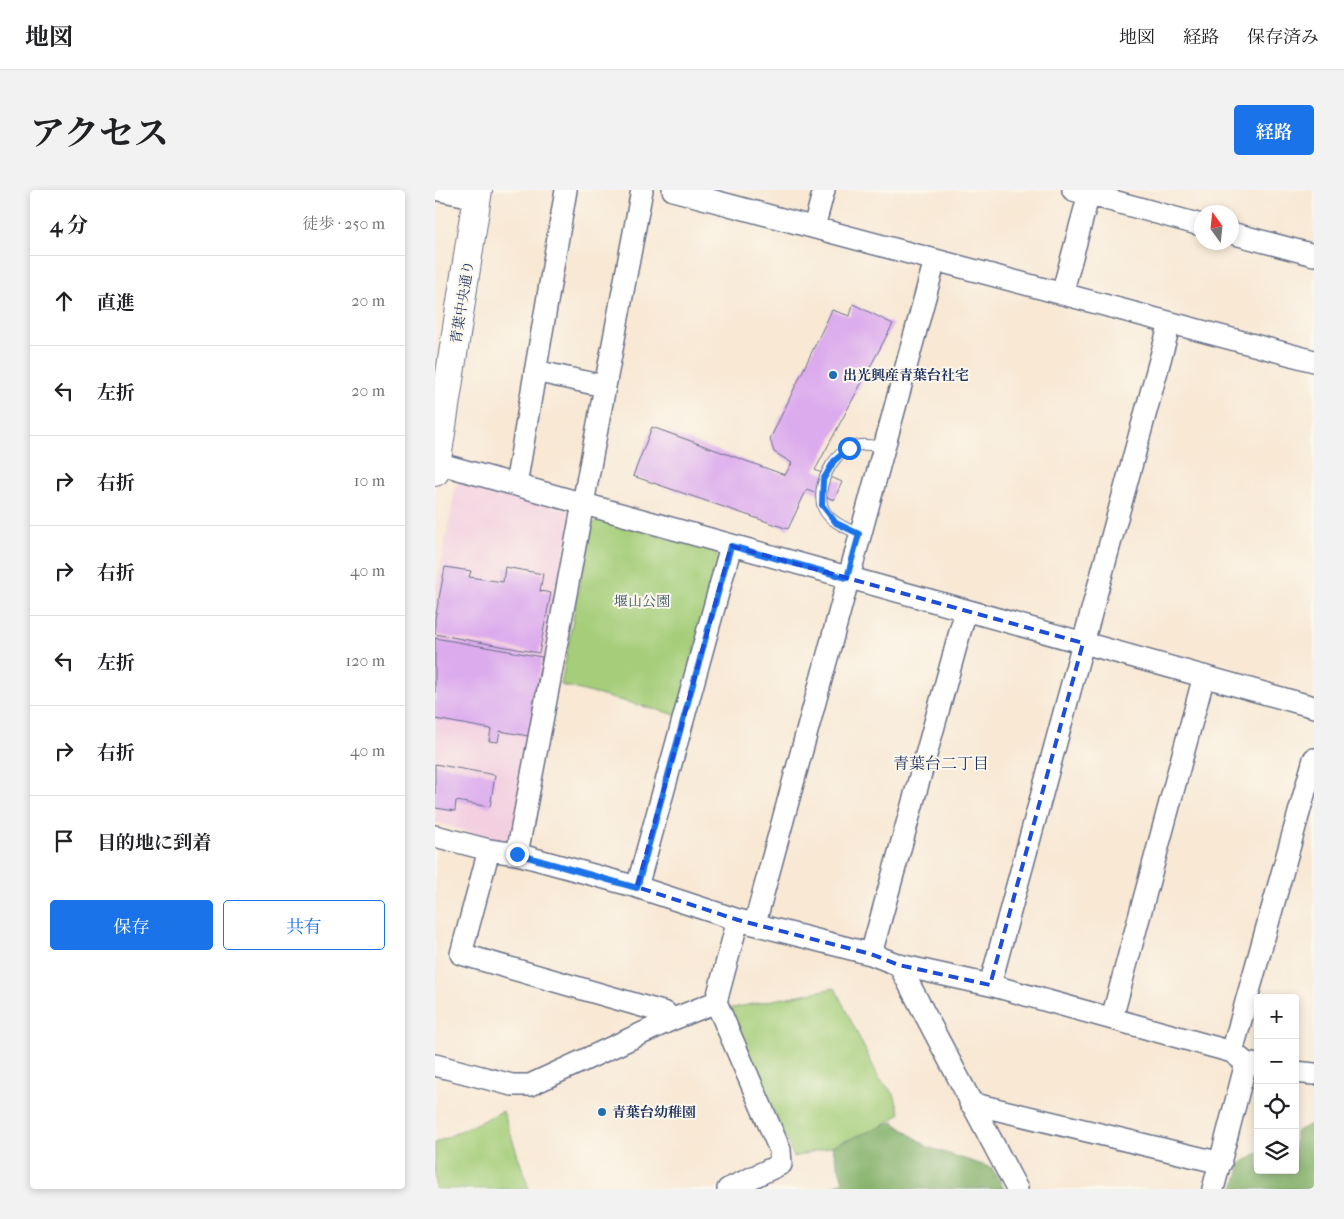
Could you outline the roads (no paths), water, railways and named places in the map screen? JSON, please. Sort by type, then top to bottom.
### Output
[{"type":"street","points":[[439,190],[478,194]]},
{"type":"street","points":[[516,485],[565,190]]},
{"type":"street","points":[[517,854],[642,190]]},
{"type":"street","points":[[673,190],[1314,361]]},
{"type":"street","points":[[814,228],[824,190]]},
{"type":"street","points":[[1062,294],[1084,191],[1194,223]]},
{"type":"street","name":"青葉中央通り","points":[[436,468],[478,194]]},
{"type":"street","points":[[1239,235],[1314,255]]},
{"type":"street","points":[[728,1189],[781,1164],[780,1150],[716,1002],[747,921],[847,578],[935,260]]},
{"type":"street","points":[[990,985],[1170,323]]},
{"type":"street","points":[[535,371],[604,386]]},
{"type":"street","points":[[436,468],[516,485],[1314,707]]},
{"type":"street","points":[[637,888],[731,546]]},
{"type":"street","points":[[871,954],[966,610]]},
{"type":"street","points":[[1112,1018],[1204,676]]},
{"type":"street","points":[[1213,1189],[1221,1163],[1314,759]]},
{"type":"street","points":[[435,836],[489,850],[517,854],[747,921],[871,954],[899,965],[990,985],[1112,1018],[1245,1060]]},
{"type":"street","points":[[489,850],[461,954],[666,1013],[671,1020]]},
{"type":"street","points":[[899,965],[970,1103],[1017,1189]]},
{"type":"street","points":[[435,1065],[512,1086],[530,1085],[671,1020],[716,1002]]},
{"type":"street","points":[[1299,1072],[1314,1074]]},
{"type":"street","points":[[970,1103],[1221,1163]]},
{"type":"lane","points":[[859,534],[836,523],[822,505],[823,480],[834,461],[849,448],[867,444],[883,447]]},
{"type":"place","name":"出光興産青葉台社宅","points":[[833,375]]},
{"type":"place","name":"青葉台幼稚園","points":[[602,1112]]},
{"type":"district","name":"青葉台二丁目","points":[[941,763]]},
{"type":"park label","name":"堰山公園","points":[[642,601]]}]
